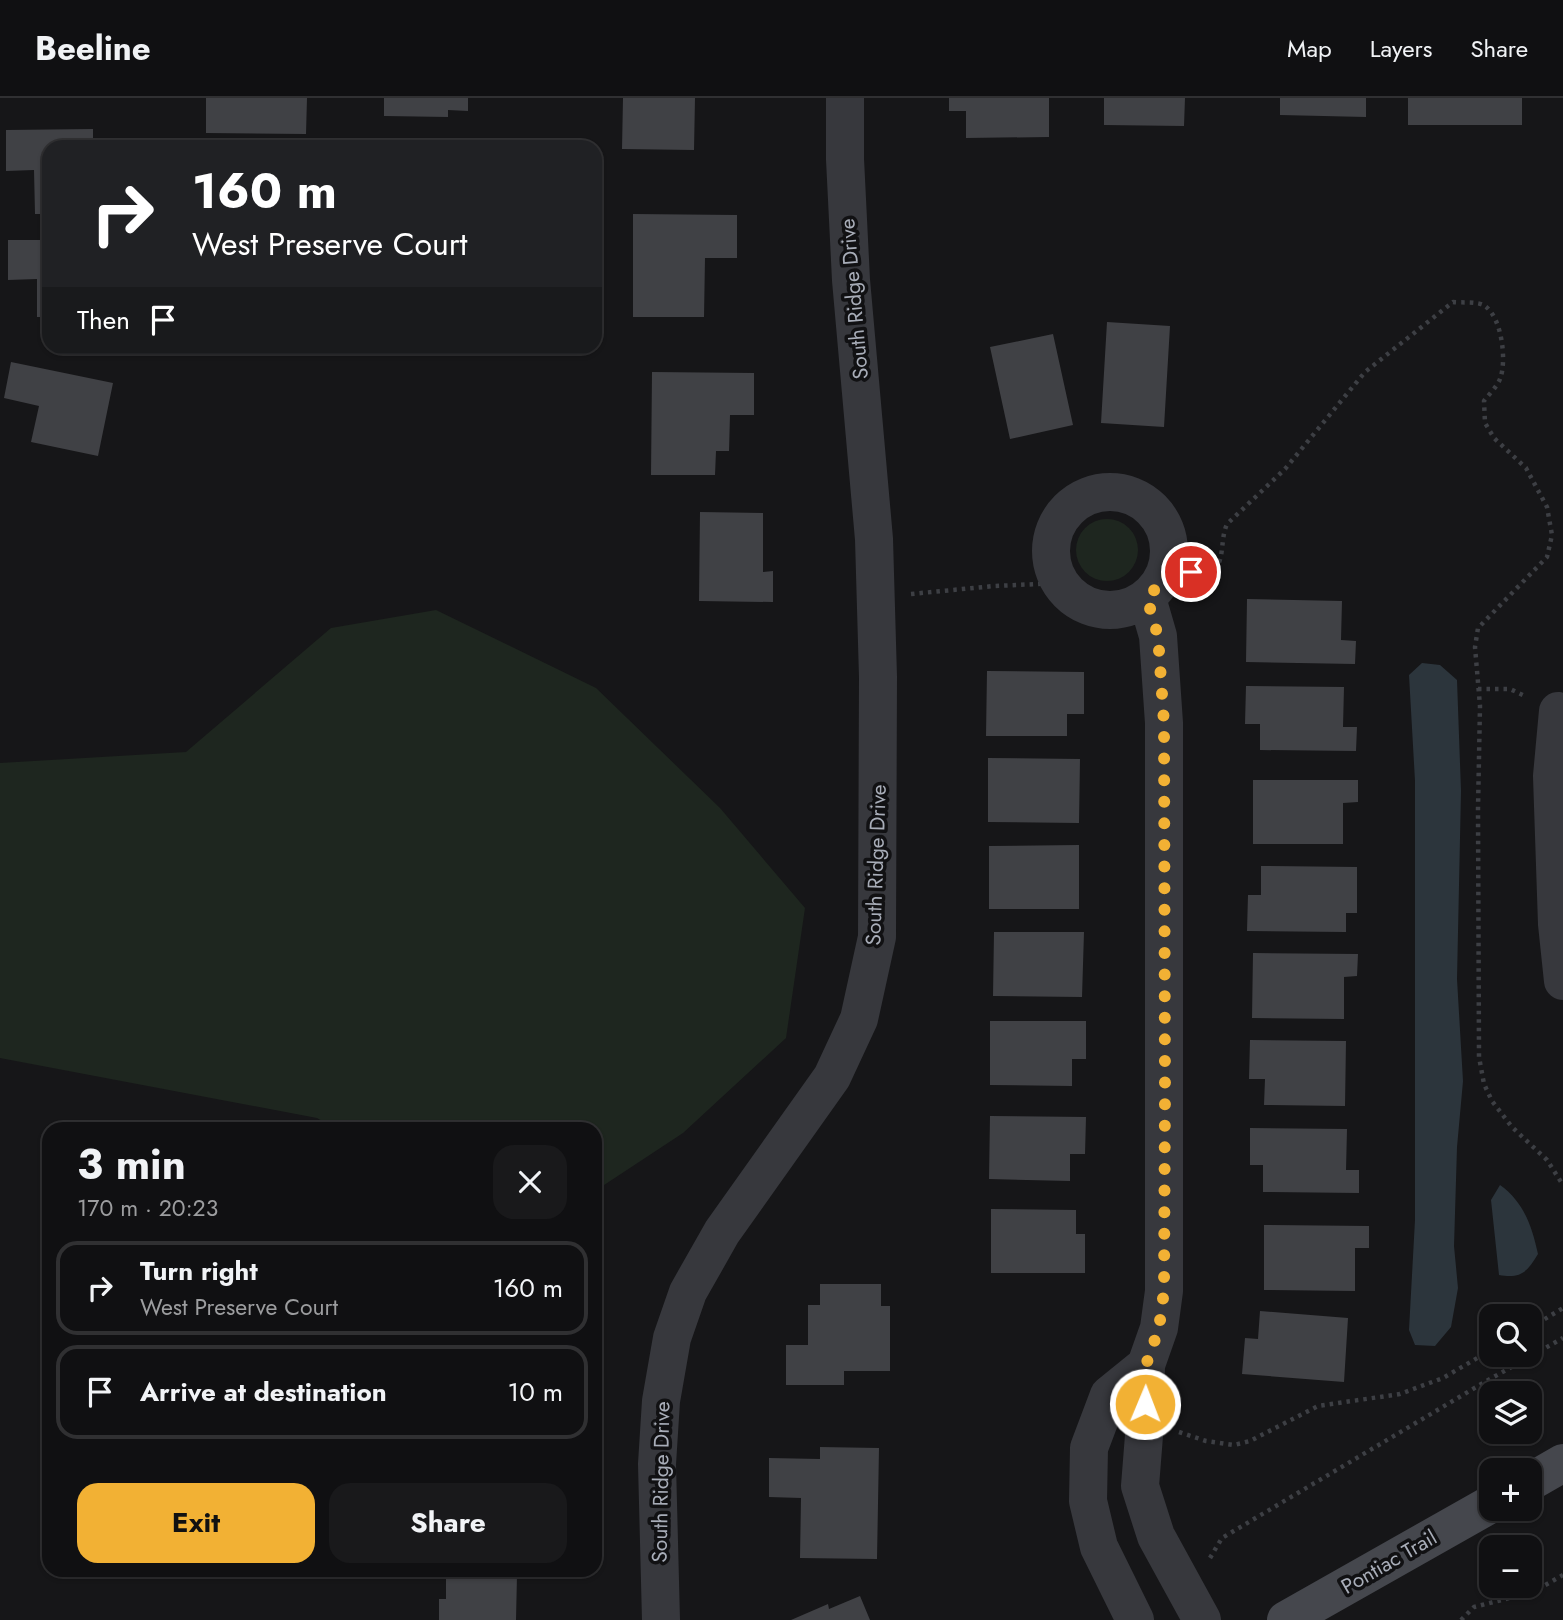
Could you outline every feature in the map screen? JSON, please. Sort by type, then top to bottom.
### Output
[{"type":"main road","points":[[1542,1475],[1563,1463]]},
{"type":"main road","name":"Pontiac Trail","points":[[1286,1620],[1479,1511]]},
{"type":"street","name":"South Ridge Drive","points":[[661,1620],[657,1464],[661,1401],[672,1338],[688,1292],[722,1232],[832,1077],[859,1019],[877,937],[879,788],[875,593],[865,428],[851,280],[845,98]]},
{"type":"street","points":[[1100,492],[1120,492],[1139,498],[1154,510],[1165,527],[1170,546],[1168,566],[1155,587],[1129,607],[1110,611],[1090,607],[1073,598],[1059,583],[1052,565],[1050,545],[1055,526],[1066,510],[1082,498],[1100,492]]},
{"type":"street","points":[[1155,587],[1164,723],[1164,1291],[1159,1328],[1146,1365],[1145,1423],[1139,1486],[1156,1536],[1202,1620]]},
{"type":"street","points":[[1558,711],[1552,789],[1556,912],[1563,981]]},
{"type":"street","points":[[1135,1620],[1099,1547],[1088,1501],[1089,1448],[1109,1395],[1146,1365]]},
{"type":"path","points":[[1155,587],[1215,570],[1221,561],[1223,533],[1227,524],[1285,469],[1365,372],[1453,302],[1483,304],[1491,312],[1500,333],[1505,361],[1500,381],[1484,401],[1485,423],[1493,438],[1526,468],[1547,507],[1552,535],[1547,556],[1478,628],[1475,647],[1478,689],[1479,1057],[1484,1084],[1492,1101],[1513,1127],[1547,1160],[1563,1185]]},
{"type":"path","points":[[875,593],[922,594],[994,586],[1059,583]]},
{"type":"path","points":[[1478,689],[1510,689],[1558,711]]},
{"type":"path","points":[[1542,1321],[1563,1308]]},
{"type":"path","points":[[1181,1579],[1205,1566],[1222,1538],[1483,1382],[1563,1338]]},
{"type":"path","points":[[1178,1431],[1206,1441],[1234,1445],[1251,1441],[1318,1406],[1400,1394],[1443,1378],[1479,1357]]},
{"type":"path","points":[[1461,1620],[1474,1606],[1533,1592],[1563,1575]]},
{"type":"shaded area","points":[[1101,519],[1113,519],[1129,528],[1136,538],[1136,562],[1129,572],[1113,581],[1101,581],[1090,576],[1081,567],[1076,556],[1076,544],[1081,533],[1090,524]]},
{"type":"shaded area","points":[[436,610],[596,688],[720,808],[805,908],[786,1038],[683,1133],[602,1186],[602,1122],[324,1122],[317,1118],[0,1058],[0,763],[186,752],[331,628]]},
{"type":"shaded area","points":[[1422,663],[1440,665],[1457,680],[1461,791],[1457,979],[1463,1081],[1457,1147],[1454,1246],[1458,1288],[1451,1327],[1435,1346],[1415,1345],[1409,1330],[1415,1220],[1415,781],[1409,675]]},
{"type":"shaded area","points":[[1500,1185],[1515,1199],[1526,1216],[1538,1254],[1527,1270],[1513,1276],[1499,1275],[1491,1200]]},
{"type":"building","points":[[206,98],[307,98],[306,134],[206,133]]},
{"type":"building","points":[[384,98],[468,98],[468,111],[448,110],[448,117],[384,116]]},
{"type":"building","points":[[623,98],[695,98],[694,150],[622,149]]},
{"type":"building","points":[[949,98],[1049,98],[1049,137],[966,138],[966,111],[949,111]]},
{"type":"building","points":[[1104,98],[1185,98],[1184,126],[1104,125]]},
{"type":"building","points":[[1280,98],[1366,98],[1366,117],[1280,115]]},
{"type":"building","points":[[1408,98],[1522,98],[1522,125],[1408,125]]},
{"type":"building","points":[[93,129],[93,140],[42,140],[42,214],[35,214],[34,170],[6,171],[6,130]]},
{"type":"building","points":[[633,214],[737,215],[737,258],[705,258],[704,317],[633,317]]},
{"type":"building","points":[[8,240],[42,240],[42,317],[37,317],[37,279],[8,280]]},
{"type":"building","points":[[1107,322],[1170,326],[1164,427],[1101,423]]},
{"type":"building","points":[[1053,334],[1073,425],[1010,439],[990,347]]},
{"type":"building","points":[[11,362],[113,383],[98,456],[31,442],[39,406],[4,398]]},
{"type":"building","points":[[652,372],[754,373],[754,415],[730,415],[729,451],[716,451],[715,475],[651,475]]},
{"type":"building","points":[[700,512],[763,513],[763,572],[773,571],[773,602],[699,601]]},
{"type":"building","points":[[1247,599],[1342,601],[1341,640],[1356,641],[1355,664],[1246,662]]},
{"type":"building","points":[[987,671],[1084,672],[1084,714],[1067,714],[1067,736],[986,736]]},
{"type":"building","points":[[1246,686],[1344,687],[1343,727],[1357,727],[1356,751],[1260,750],[1260,724],[1245,724]]},
{"type":"building","points":[[988,758],[1080,759],[1079,823],[988,822]]},
{"type":"building","points":[[1253,780],[1358,780],[1358,802],[1343,803],[1343,844],[1253,844]]},
{"type":"building","points":[[1079,845],[1079,909],[989,909],[989,846]]},
{"type":"building","points":[[1261,866],[1357,867],[1357,913],[1346,913],[1346,932],[1247,931],[1248,895],[1261,895]]},
{"type":"building","points":[[994,932],[1084,932],[1082,997],[993,996]]},
{"type":"building","points":[[1253,953],[1358,954],[1357,976],[1344,977],[1344,1019],[1252,1018]]},
{"type":"building","points":[[990,1021],[1086,1021],[1086,1059],[1072,1059],[1072,1086],[990,1085]]},
{"type":"building","points":[[1250,1040],[1346,1041],[1345,1106],[1264,1105],[1265,1079],[1249,1079]]},
{"type":"building","points":[[990,1116],[1086,1117],[1085,1154],[1070,1154],[1070,1181],[989,1179]]},
{"type":"building","points":[[1250,1128],[1347,1129],[1346,1170],[1359,1170],[1359,1193],[1263,1192],[1263,1165],[1250,1165]]},
{"type":"building","points":[[991,1209],[1076,1210],[1076,1234],[1085,1234],[1085,1273],[991,1273]]},
{"type":"building","points":[[1264,1225],[1369,1226],[1369,1248],[1355,1248],[1355,1291],[1264,1290]]},
{"type":"building","points":[[820,1284],[881,1284],[881,1306],[890,1306],[890,1371],[844,1371],[844,1385],[786,1385],[786,1345],[808,1345],[808,1305],[820,1305]]},
{"type":"building","points":[[1260,1311],[1348,1318],[1344,1382],[1242,1374],[1245,1338],[1258,1339]]},
{"type":"building","points":[[820,1447],[879,1448],[877,1559],[800,1558],[801,1498],[769,1497],[769,1458],[820,1459]]},
{"type":"building","points":[[446,1577],[517,1577],[516,1620],[439,1620],[439,1599],[446,1599]]},
{"type":"building","points":[[860,1596],[870,1620],[791,1620],[828,1604],[829,1609]]},
{"type":"route","points":[[1145,1404],[1146,1365],[1159,1328],[1164,1291],[1165,1092],[1164,723],[1158,636],[1147,598],[1160,584],[1164,575],[1191,572]]}]
